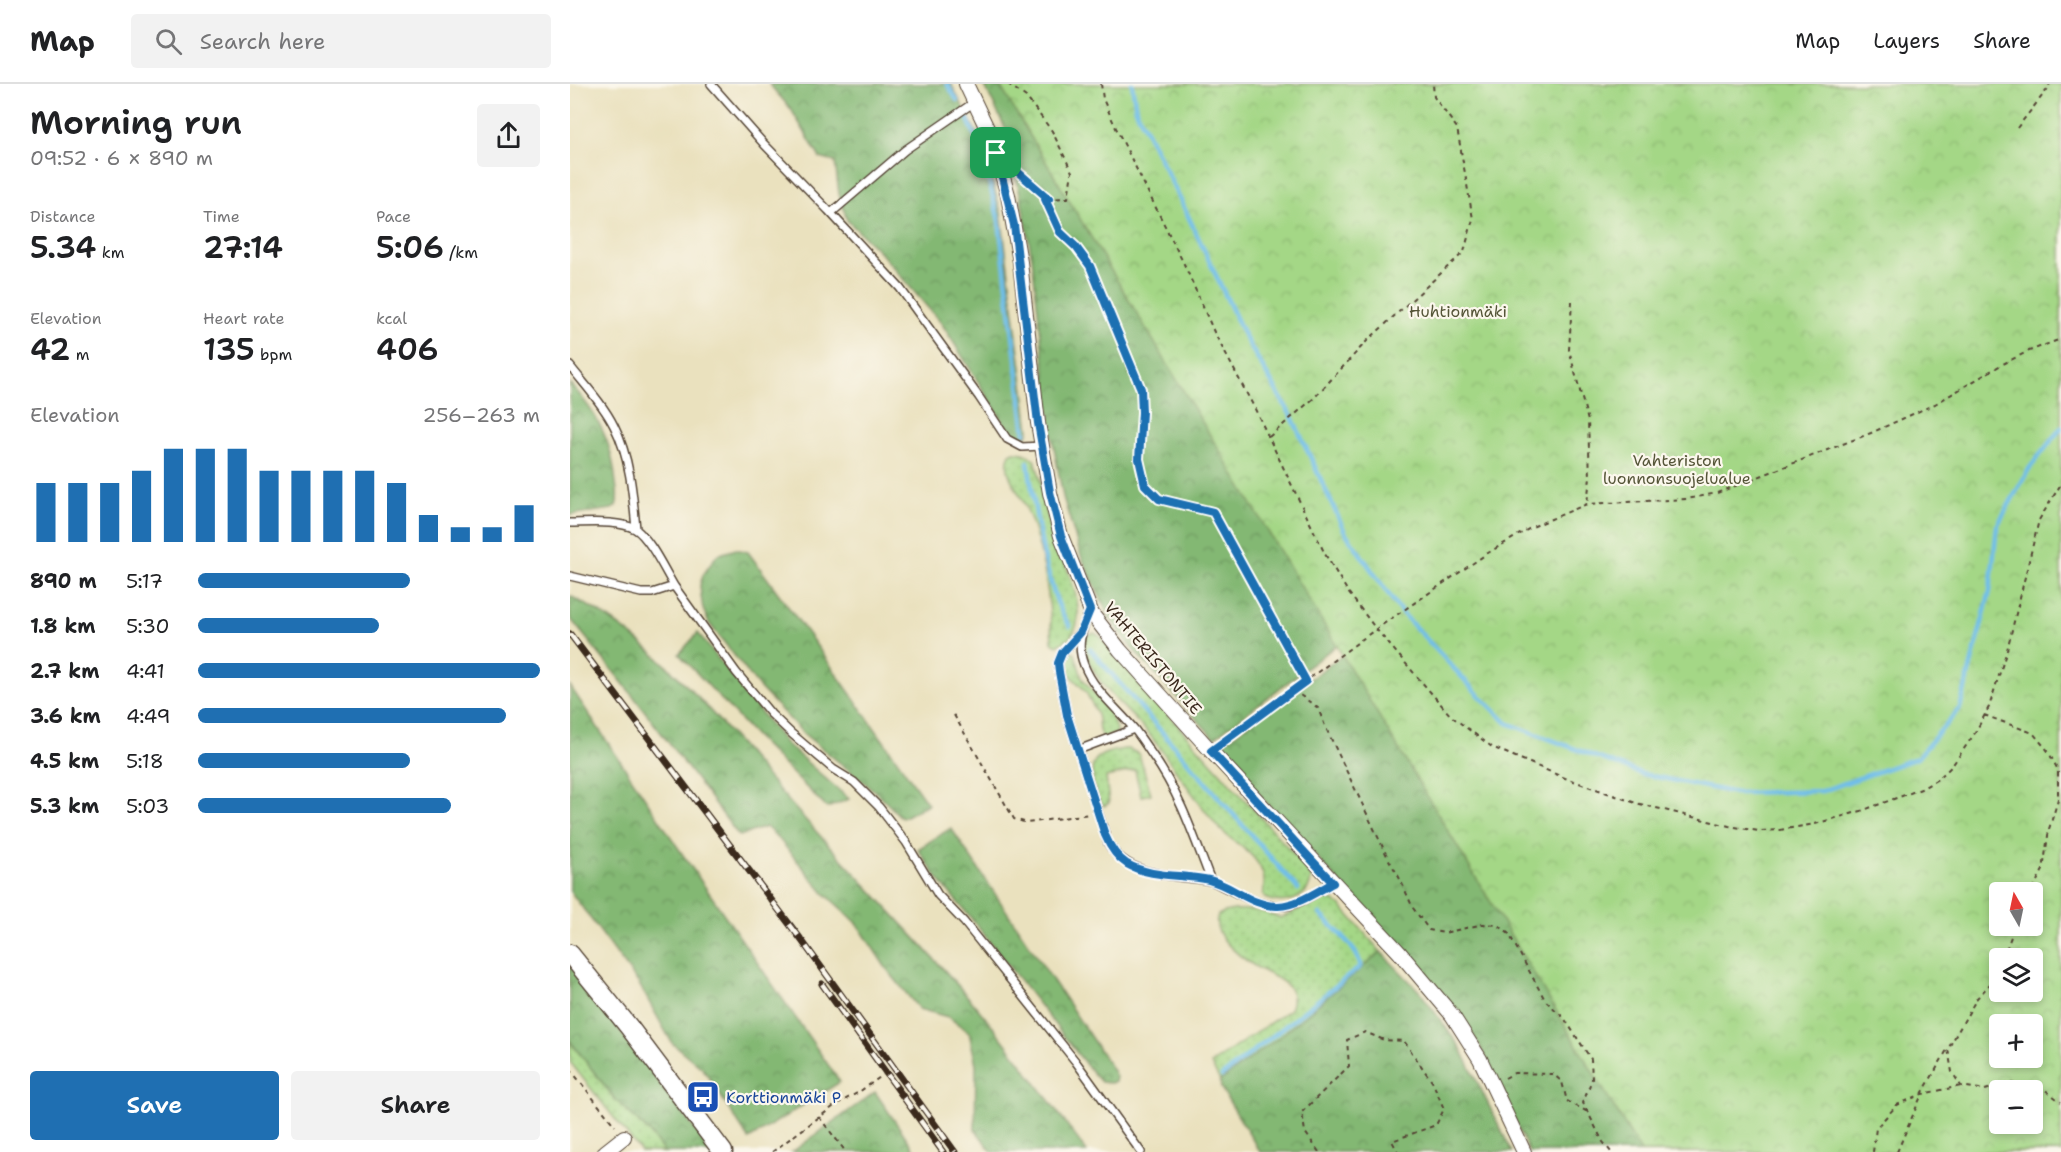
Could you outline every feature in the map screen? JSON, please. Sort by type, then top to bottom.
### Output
[{"type":"street","name":"VAHTERISTONTIE","points":[[966,84],[976,101],[996,153],[1008,195],[1016,235],[1042,446],[1056,521],[1090,610],[1120,650],[1399,952],[1452,1016],[1471,1043],[1524,1152]]},
{"type":"street","points":[[570,954],[629,1027],[723,1152]]},
{"type":"street","points":[[605,1152],[624,1137]]},
{"type":"lane","points":[[711,84],[764,144],[900,288],[973,388],[1007,440],[1016,446],[1042,446]]},
{"type":"lane","points":[[831,213],[905,150],[976,101]]},
{"type":"lane","points":[[570,366],[613,424],[621,443],[629,476],[636,529],[736,672],[771,714],[792,734],[833,769],[854,782],[879,807],[906,842],[938,894],[964,922],[1076,1062],[1141,1152]]},
{"type":"lane","points":[[570,523],[614,524],[636,529]]},
{"type":"lane","points":[[570,576],[641,593],[652,593],[674,586]]},
{"type":"lane","points":[[1090,610],[1081,632],[1080,650],[1088,674],[1103,695],[1134,729],[1167,777],[1179,799],[1211,880]]},
{"type":"lane","points":[[1081,632],[1065,649],[1058,663],[1064,704],[1108,843],[1115,854],[1140,869],[1211,880],[1260,904],[1277,906],[1299,902],[1333,883]]},
{"type":"lane","points":[[1078,750],[1134,729]]},
{"type":"path","points":[[1008,84],[1026,97],[1052,131],[1072,172],[1068,198],[1045,199],[1060,232],[1076,247],[1090,266],[1141,389],[1139,459],[1145,485],[1159,499],[1213,512],[1306,681]]},
{"type":"path","points":[[1101,84],[1104,99],[1116,128],[1185,266],[1214,332],[1269,437],[1325,554],[1348,592],[1376,629],[1451,716],[1492,747],[1565,778],[1636,803],[1749,829],[1780,830],[1815,824],[1861,811],[1921,789],[1938,779],[1952,766],[1975,733],[1996,687],[2039,520],[2061,484]]},
{"type":"path","points":[[1269,437],[1314,398],[1366,342],[1464,252],[1473,219],[1457,129],[1434,97],[1433,84]]},
{"type":"path","points":[[2016,128],[2050,86],[2049,84]]},
{"type":"path","points":[[996,153],[1050,200]]},
{"type":"path","points":[[1572,301],[1569,350],[1588,421],[1590,477],[1587,504]]},
{"type":"path","points":[[1211,751],[1376,629],[1488,553],[1532,527],[1587,504],[1687,499],[1717,493],[1871,433],[1935,404],[2020,355],[2061,339]]},
{"type":"path","points":[[1293,690],[1318,708],[1388,858],[1413,908],[1429,930],[1444,933],[1483,924],[1498,925],[1509,934],[1545,1000],[1564,1018],[1591,1059],[1592,1079],[1583,1103],[1603,1142],[1611,1152]]},
{"type":"path","points":[[954,715],[1014,819],[1027,823],[1098,813]]},
{"type":"path","points":[[1984,715],[2033,733],[2048,751],[2058,770],[2058,800],[2049,829],[2043,870],[2036,882]]},
{"type":"path","points":[[1897,1152],[1922,1094],[1977,999],[1989,986]]},
{"type":"path","points":[[1319,1152],[1305,1132],[1302,1112],[1349,1066],[1347,1040],[1365,1032],[1384,1040],[1404,1041],[1433,1083],[1444,1109],[1436,1125],[1392,1142],[1398,1152]]},
{"type":"path","points":[[1948,1048],[1952,1072],[1961,1086]]},
{"type":"path","points":[[570,1069],[624,1137]]},
{"type":"path","points":[[1493,1086],[1514,1073],[1553,1074],[1562,1082],[1567,1101],[1587,1111]]},
{"type":"path","points":[[772,1152],[819,1117],[883,1075]]},
{"type":"path","points":[[1873,1152],[1876,1128],[1897,1105],[1922,1094],[1961,1086],[1985,1090],[2009,1083],[2044,1089],[2061,1102]]},
{"type":"path","points":[[819,1117],[846,1152]]},
{"type":"green space","points":[[769,84],[951,84],[981,141],[1001,213],[1029,430],[1027,436],[1018,438],[1009,431],[942,324],[879,251],[847,220],[839,194],[835,162],[820,158],[791,109]]},
{"type":"green space","points":[[984,84],[1073,84],[1346,638],[1214,738],[1128,644],[1110,618],[1081,556],[1063,497],[1053,442],[1026,223],[1007,132]]},
{"type":"green space","name":"Vahteriston luonnonsuojelualue","points":[[999,84],[2061,84],[2061,1152],[1641,1152]]},
{"type":"green space","points":[[570,383],[596,418],[607,441],[618,494],[616,506],[612,509],[570,515]]},
{"type":"green space","points":[[1021,452],[1032,457],[1036,463],[1051,530],[1075,592],[1078,609],[1077,624],[1070,637],[1057,645],[1052,642],[1048,590],[1037,538],[1025,505],[1009,474],[1008,460],[1010,454]]},
{"type":"green space","points":[[736,549],[748,552],[928,804],[902,818],[876,792],[804,734],[759,687],[709,623],[701,596],[700,585],[703,575],[717,555]]},
{"type":"green space","points":[[570,596],[605,616],[632,636],[658,658],[705,705],[793,806],[974,1004],[1018,1058],[1087,1152],[992,1152],[975,1129],[976,1064],[969,1032],[948,1017],[919,1009],[886,968],[856,922],[824,893],[779,839],[766,827],[739,836],[634,697],[570,618]]},
{"type":"green space","points":[[698,633],[785,743],[849,799],[827,808],[759,740],[679,654]]},
{"type":"green space","points":[[1094,633],[1100,636],[1299,860],[1311,877],[1310,885],[1301,896],[1279,902],[1264,897],[1264,879],[1257,862],[1218,827],[1149,734],[1097,676],[1085,648],[1086,636]]},
{"type":"green space","points":[[1366,638],[2010,687],[2031,882],[1989,882],[1989,936],[2037,936],[2039,948],[1989,948],[1989,1002],[2043,1002],[2043,988],[2061,1152],[1529,1152],[1480,1046],[1446,998],[1216,748]]},
{"type":"green space","points":[[1071,651],[1075,654],[1082,678],[1111,715],[1117,732],[1115,734],[1103,737],[1101,734],[1096,712],[1087,694],[1067,669],[1066,664]]},
{"type":"green space","points":[[570,686],[685,858],[840,1082],[749,1139],[703,1069],[672,1043],[639,984],[570,891]]},
{"type":"green space","points":[[1124,749],[1139,754],[1151,794],[1141,796],[1135,770],[1106,777],[1109,803],[1104,806],[1098,799],[1094,785],[1092,769],[1094,763],[1102,755]]},
{"type":"green space","points":[[951,828],[1112,1069],[1116,1077],[1115,1081],[1101,1082],[1092,1072],[938,879],[918,849]]},
{"type":"green space","points":[[1329,898],[1340,905],[1381,952],[1278,1038],[1220,1081],[1211,1064],[1290,1009],[1292,998],[1290,990],[1283,982],[1240,956],[1224,940],[1219,932],[1218,915],[1241,910],[1258,911],[1281,918],[1321,899]]},
{"type":"green space","points":[[1381,952],[1420,992],[1460,1047],[1512,1152],[1260,1152],[1221,1088],[1220,1081],[1278,1038]]},
{"type":"green space","points":[[570,965],[712,1152],[664,1152],[650,1133],[615,1099],[570,1041]]},
{"type":"green space","points":[[570,1041],[615,1099],[650,1133],[664,1152],[641,1152],[570,1062]]},
{"type":"green space","points":[[875,1092],[916,1152],[792,1152]]},
{"type":"waterway","points":[[947,84],[957,100]]},
{"type":"waterway","points":[[1132,84],[1136,110],[1246,339],[1292,417],[1345,532],[1401,612],[1507,723],[1642,774],[1736,793],[1822,791],[1917,758],[1960,708],[1990,591],[1997,526],[2029,469],[2061,428]]},
{"type":"waterway","points":[[967,117],[981,150],[999,221],[1025,433]]},
{"type":"waterway","points":[[1028,462],[1042,548],[1054,593],[1070,626]]},
{"type":"waterway","points":[[1090,649],[1298,889]]},
{"type":"waterway","points":[[1222,1076],[1360,967],[1351,946],[1320,914]]},
{"type":"railway","points":[[570,634],[800,938],[955,1152]]},
{"type":"railway","points":[[822,984],[943,1152]]},
{"type":"place","name":"Korttionmäki P","points":[[703,1097]]},
{"type":"route","points":[[996,153],[1049,199],[1045,199],[1060,232],[1076,247],[1090,266],[1141,389],[1139,459],[1145,485],[1159,499],[1213,512],[1306,681],[1211,751],[1333,883],[1299,902],[1284,906],[1260,904],[1211,880],[1140,869],[1119,858],[1108,843],[1064,704],[1059,658],[1081,632],[1090,610],[1061,536],[1050,492],[1038,423],[1020,262],[1008,195],[996,153]]},
{"type":"park label","name":"Huhtionmäki","points":[[1458,311]]}]
